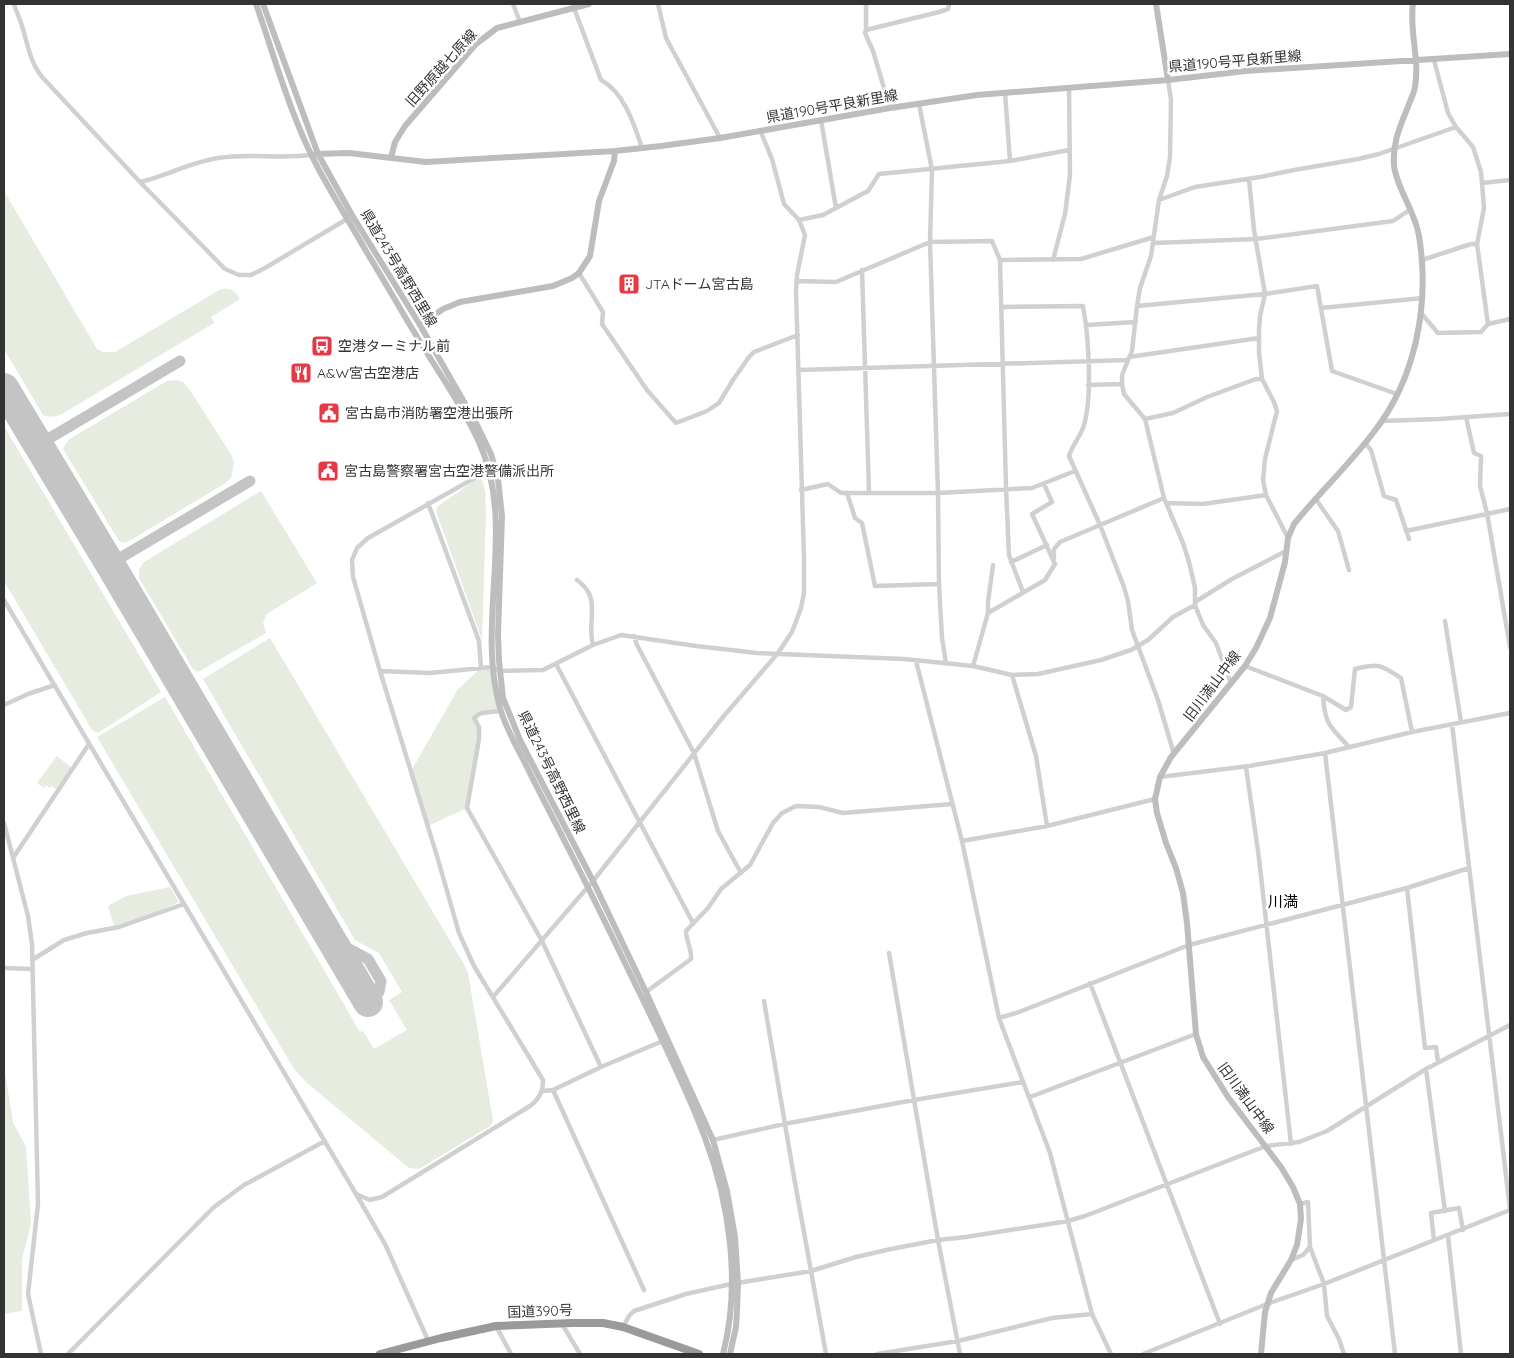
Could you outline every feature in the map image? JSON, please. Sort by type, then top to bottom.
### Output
[{"type":"highway","name":"国道390号","points":[[380,1354],[496,1326],[592,1323],[623,1327],[699,1354]]},
{"type":"main road","points":[[256,4],[297,120],[315,155]]},
{"type":"main road","points":[[263,4],[315,155]]},
{"type":"main road","name":"旧野原越七原線","points":[[391,158],[395,142],[405,126],[476,44],[497,28],[589,4]]},
{"type":"main road","points":[[1156,4],[1168,80]]},
{"type":"main road","name":"旧川満山中線","points":[[1261,1354],[1267,1304],[1297,1245],[1302,1219],[1300,1204],[1293,1187],[1266,1146],[1213,1075],[1203,1057],[1196,1034],[1183,894],[1155,799],[1160,777],[1174,754],[1245,666],[1270,618],[1278,592],[1288,538],[1294,524],[1382,421],[1398,394],[1409,366],[1423,298],[1422,260],[1415,217],[1394,167],[1394,149],[1396,134],[1415,89],[1416,61],[1412,23],[1413,4]]},
{"type":"main road","name":"県道190号平良新里線","points":[[315,155],[349,153],[426,162],[615,151],[720,138],[976,95],[1168,80],[1246,71],[1510,54]]},
{"type":"main road","points":[[420,325],[443,309],[460,302],[553,286],[579,273],[590,256],[599,201],[614,162],[615,151]]},
{"type":"main road","name":"県道243号高野西里線","points":[[315,155],[347,219],[469,421],[489,470],[496,517],[492,667],[500,711],[527,768],[591,884],[646,992],[698,1118],[714,1167],[726,1217],[735,1284],[724,1354]]},
{"type":"main road","name":"県道243号高野西里線","points":[[315,155],[420,325],[484,438],[498,479],[502,516],[498,634],[499,671],[503,698],[513,725],[713,1140],[732,1214],[736,1326],[730,1354]]},
{"type":"street","points":[[14,4],[22,25],[29,54],[36,70],[140,182],[225,269],[239,274],[251,275],[347,219]]},
{"type":"street","points":[[513,4],[520,22]]},
{"type":"street","points":[[658,4],[666,38],[720,138]]},
{"type":"street","points":[[866,4],[865,33],[873,51],[890,108]]},
{"type":"street","points":[[866,30],[939,12],[948,8],[949,4]]},
{"type":"street","points":[[574,8],[601,80],[610,84],[617,92],[642,148]]},
{"type":"street","points":[[1434,60],[1448,113],[1456,127],[1473,147],[1481,172],[1484,208],[1477,244],[1488,324]]},
{"type":"street","points":[[1168,80],[1171,100],[1170,157],[1160,200],[1154,240],[1137,306],[1134,340],[1122,375],[1122,384],[1124,394],[1145,419],[1164,498],[1185,549],[1195,588],[1196,603],[1203,625],[1216,643],[1232,683]]},
{"type":"street","points":[[1053,260],[1066,214],[1070,175],[1069,88]]},
{"type":"street","points":[[1005,93],[1010,160]]},
{"type":"street","points":[[920,104],[932,170],[930,242],[939,584],[942,638],[946,663]]},
{"type":"street","points":[[821,120],[836,208]]},
{"type":"street","points":[[1160,200],[1195,187],[1358,159],[1394,149],[1456,127]]},
{"type":"street","points":[[493,998],[591,884],[750,683],[778,653],[802,608],[804,593],[797,281],[805,235],[799,220],[784,204],[772,159],[760,130]]},
{"type":"street","points":[[799,220],[822,215],[868,191],[879,174],[932,170],[1069,150]]},
{"type":"street","points":[[140,182],[219,158],[315,155]]},
{"type":"street","points":[[1249,179],[1265,294],[1260,316],[1259,338],[1262,379],[1277,410],[1265,459],[1263,480],[1266,495],[1288,538]]},
{"type":"street","points":[[1482,183],[1510,180]]},
{"type":"street","points":[[1000,260],[1081,259],[1154,240],[1256,239],[1394,221],[1411,209]]},
{"type":"street","points":[[797,281],[836,282],[930,242],[992,241],[1000,260],[1009,555],[1023,592]]},
{"type":"street","points":[[1422,260],[1471,244],[1477,244]]},
{"type":"street","points":[[862,270],[869,492]]},
{"type":"street","points":[[579,273],[603,312],[602,324],[647,390],[676,423],[706,411],[719,403],[754,352],[798,334]]},
{"type":"street","points":[[1137,306],[1265,294],[1317,286],[1332,371],[1398,394]]},
{"type":"street","points":[[1321,308],[1423,298]]},
{"type":"street","points":[[1001,307],[1083,306],[1086,326],[1088,385],[1084,424],[1069,456],[1100,525],[1124,587],[1128,600],[1132,630],[1158,700],[1174,754]]},
{"type":"street","points":[[1421,313],[1438,333],[1481,332],[1488,324],[1510,320]]},
{"type":"street","points":[[1086,326],[1136,322]]},
{"type":"street","points":[[798,370],[1128,359],[1259,338]]},
{"type":"street","points":[[1145,419],[1173,413],[1207,397],[1262,379]]},
{"type":"street","points":[[1088,385],[1122,384]]},
{"type":"street","points":[[1382,421],[1510,414]]},
{"type":"street","points":[[1466,417],[1474,453],[1481,456],[1480,486],[1487,513],[1510,647]]},
{"type":"street","points":[[1365,443],[1371,450],[1384,496],[1396,500],[1409,538]]},
{"type":"street","points":[[356,1194],[370,1200],[382,1197],[530,1106],[536,1102],[543,1091],[543,1080],[474,966],[459,933],[353,577],[352,560],[357,548],[368,538],[489,470]]},
{"type":"street","points":[[802,490],[828,484],[841,492],[847,493],[938,493],[1032,488],[1075,471]]},
{"type":"street","points":[[1044,484],[1052,502],[1032,514],[1055,564]]},
{"type":"street","points":[[847,493],[855,518],[862,522],[875,586],[939,584]]},
{"type":"street","points":[[1167,503],[1203,504],[1266,495]]},
{"type":"street","points":[[988,613],[1045,580],[1055,564],[1054,549],[1060,542],[1164,498]]},
{"type":"street","points":[[1315,498],[1338,531],[1349,570]]},
{"type":"street","points":[[428,504],[478,641],[481,668]]},
{"type":"street","points":[[1406,531],[1510,509]]},
{"type":"street","points":[[1011,562],[1047,545]]},
{"type":"street","points":[[380,671],[430,673],[492,667],[499,671],[543,670],[592,645],[613,636],[621,635],[757,653],[946,663],[973,666],[1012,675],[1038,674],[1101,660],[1138,647],[1173,617],[1236,577],[1286,551]]},
{"type":"street","points":[[973,666],[988,613],[993,565]]},
{"type":"street","points":[[576,580],[584,586],[591,596],[590,638],[592,645]]},
{"type":"street","points":[[4,600],[385,1244],[427,1338],[431,1341]]},
{"type":"street","points":[[1445,621],[1462,722]]},
{"type":"street","points":[[634,636],[636,645],[694,753],[718,831],[741,873]]},
{"type":"street","points":[[916,661],[962,841],[999,1018],[1050,1153],[1092,1314],[1111,1354]]},
{"type":"street","points":[[556,664],[693,923]]},
{"type":"street","points":[[1245,666],[1323,696],[1346,710],[1351,707],[1355,670],[1371,666],[1382,666],[1401,678],[1412,732]]},
{"type":"street","points":[[1012,675],[1036,756],[1047,826]]},
{"type":"street","points":[[4,705],[55,685]]},
{"type":"street","points":[[1323,696],[1324,713],[1327,723],[1348,746]]},
{"type":"street","points":[[500,711],[480,713],[474,718],[479,727],[479,739],[467,808],[542,941],[601,1067]]},
{"type":"street","points":[[1160,777],[1246,767],[1324,753],[1412,732],[1510,713]]},
{"type":"street","points":[[1143,1354],[1267,1304],[1385,1261],[1510,1210],[1452,724]]},
{"type":"street","points":[[13,858],[90,744]]},
{"type":"street","points":[[1324,753],[1395,1354]]},
{"type":"street","points":[[1246,767],[1259,858],[1291,1144]]},
{"type":"street","points":[[962,841],[1047,826],[1155,799]]},
{"type":"street","points":[[646,992],[691,959],[692,953],[686,938],[686,931],[708,908],[721,889],[750,866],[773,823],[782,813],[796,806],[819,807],[843,813],[952,804]]},
{"type":"street","points":[[4,823],[31,929],[38,1204],[28,1294],[41,1354]]},
{"type":"street","points":[[4,848],[10,848]]},
{"type":"street","points":[[999,1018],[1019,1012],[1189,945],[1407,888],[1469,868]]},
{"type":"street","points":[[1407,888],[1425,1048],[1436,1047],[1438,1062]]},
{"type":"street","points":[[32,960],[64,940],[86,933],[119,927],[184,904]]},
{"type":"street","points":[[889,953],[938,1240],[960,1354]]},
{"type":"street","points":[[4,968],[32,969]]},
{"type":"street","points":[[1090,983],[1220,1324]]},
{"type":"street","points":[[764,1001],[784,1124],[826,1354]]},
{"type":"street","points":[[623,1327],[634,1311],[686,1294],[811,1270],[856,1257],[938,1240],[1068,1221],[1266,1146],[1291,1144],[1308,1140],[1326,1131],[1438,1062],[1510,1025]]},
{"type":"street","points":[[1030,1097],[1196,1034]]},
{"type":"street","points":[[543,1091],[553,1090],[665,1040]]},
{"type":"street","points":[[1426,1069],[1445,1211]]},
{"type":"street","points":[[713,1140],[784,1124],[1023,1082]]},
{"type":"street","points":[[553,1090],[644,1290]]},
{"type":"street","points":[[68,1354],[220,1202],[244,1185],[325,1141]]},
{"type":"street","points":[[1300,1204],[1308,1202],[1310,1247],[1324,1284],[1327,1316],[1339,1339],[1344,1354]]},
{"type":"street","points":[[1434,1240],[1431,1213],[1459,1208],[1463,1230]]},
{"type":"street","points":[[1448,1236],[1461,1354]]},
{"type":"street","points":[[1291,1260],[1303,1255],[1310,1247]]},
{"type":"street","points":[[877,1354],[958,1341],[1052,1318],[1092,1314]]},
{"type":"street","points":[[561,1323],[580,1354]]},
{"type":"street","points":[[496,1326],[511,1354]]},
{"type":"shaded area","points":[[4,191],[97,349],[103,352],[115,352],[221,289],[232,290],[240,299],[211,317],[214,323],[62,414],[52,417],[43,415],[4,349]]},
{"type":"shaded area","points":[[167,381],[183,382],[190,390],[232,456],[234,462],[231,478],[125,543],[119,541],[63,449],[68,440]]},
{"type":"shaded area","points":[[4,426],[161,692],[98,733],[92,730],[4,581]]},
{"type":"shaded area","points":[[481,476],[486,494],[482,640],[436,511],[437,507]]},
{"type":"shaded area","points":[[261,491],[317,583],[267,614],[263,623],[266,633],[198,672],[193,669],[139,578],[139,570],[144,562]]},
{"type":"shaded area","points":[[270,638],[468,973],[493,1121],[490,1126],[419,1169],[409,1168],[307,1083],[294,1069],[97,737],[165,697],[360,1032],[363,1031],[374,1049],[407,1030],[389,1000],[402,992],[379,953],[355,940],[203,679]]},
{"type":"shaded area","points":[[492,667],[500,711],[481,713],[474,718],[479,727],[467,808],[428,826],[411,771],[458,689],[481,668]]},
{"type":"shaded area","points":[[57,756],[72,768],[56,789],[46,785],[44,788],[37,783]]},
{"type":"shaded area","points":[[170,887],[179,902],[145,917],[114,926],[108,906],[126,896]]},
{"type":"shaded area","points":[[4,1066],[13,1122],[26,1147],[31,1223],[22,1260],[22,1311],[4,1314]]},
{"type":"taxiway","points":[[38,445],[180,361]]},
{"type":"taxiway","points":[[110,564],[250,481]]},
{"type":"taxiway","points":[[331,939],[368,959],[381,981],[379,992],[371,997],[362,991]]},
{"type":"runway","points":[[4,388],[368,1002]]},
{"type":"place","name":"JTAドーム宮古島","points":[[629,284]]},
{"type":"place","name":"空港ターミナル前","points":[[322,346]]},
{"type":"place","name":"A&W宮古空港店","points":[[301,373]]},
{"type":"place","name":"宮古島市消防署空港出張所","points":[[329,413]]},
{"type":"place","name":"宮古島警察署宮古空港警備派出所","points":[[328,471]]},
{"type":"district","name":"川満","points":[[1283,901]]}]
